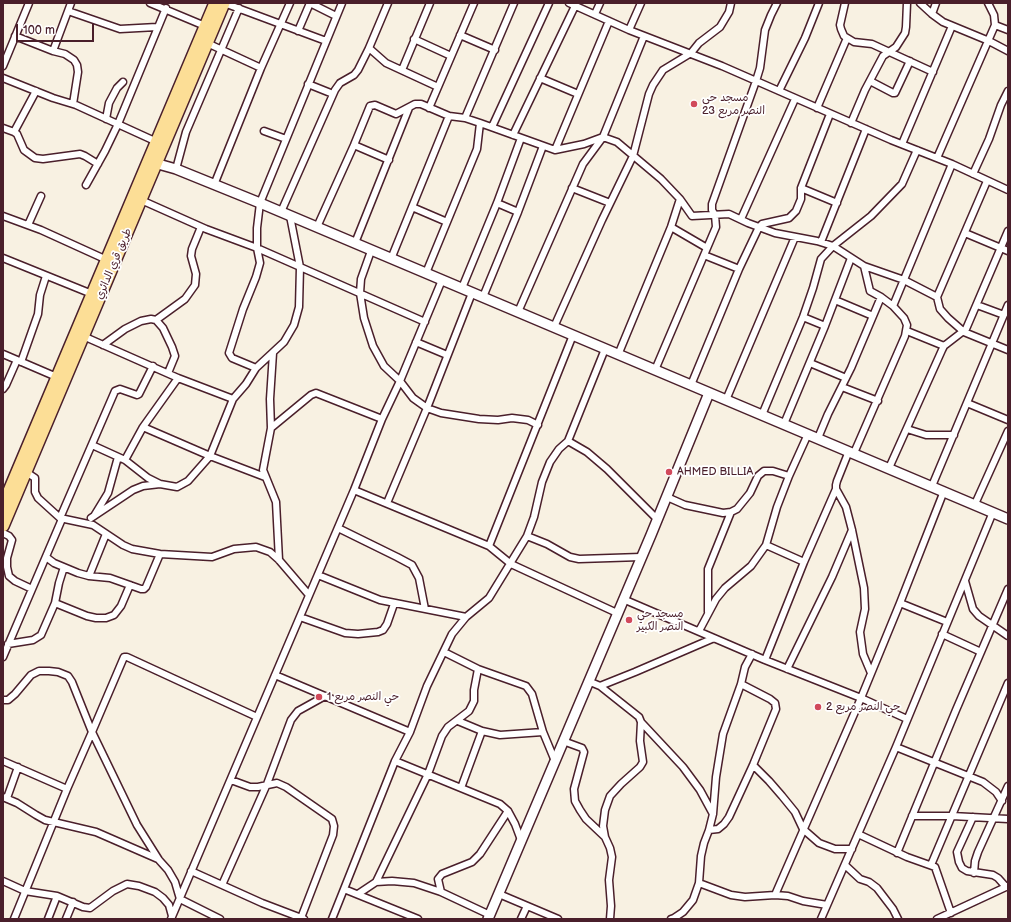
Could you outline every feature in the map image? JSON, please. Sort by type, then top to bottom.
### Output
[{"type":"highway","name":"طريق قري الدائري","points":[[3,505],[6,489],[60,379],[83,336],[141,200],[153,163],[157,142],[215,3]]},
{"type":"highway","name":"طريق قري الدائري","points":[[3,526],[26,472],[106,260],[153,163],[224,3]]},
{"type":"main road","points":[[153,163],[176,169],[260,203],[1008,518]]},
{"type":"main road","points":[[489,917],[520,840],[555,761],[709,393]]},
{"type":"street","points":[[3,66],[7,48],[15,36],[28,3]]},
{"type":"street","points":[[53,52],[70,3]]},
{"type":"street","points":[[150,3],[166,8],[205,26]]},
{"type":"street","points":[[224,3],[326,41]]},
{"type":"street","points":[[214,185],[261,68],[290,3]]},
{"type":"street","points":[[298,31],[310,3],[336,16]]},
{"type":"street","points":[[256,368],[232,358],[229,353],[260,263],[257,248],[256,228],[260,203],[342,3]]},
{"type":"street","points":[[281,212],[334,94],[340,84],[356,72],[369,48],[388,3]]},
{"type":"street","points":[[402,70],[430,3]]},
{"type":"street","points":[[429,108],[474,3]]},
{"type":"street","points":[[465,118],[514,3]]},
{"type":"street","points":[[492,127],[549,3]]},
{"type":"street","points":[[595,14],[600,3]]},
{"type":"street","points":[[629,30],[641,3]]},
{"type":"street","points":[[554,327],[633,156],[649,94],[653,85],[663,70],[691,53],[699,43],[720,27],[729,12],[732,3]]},
{"type":"street","points":[[655,370],[717,226],[715,214],[712,210],[712,204],[756,81],[760,68],[765,30],[770,15],[777,3]]},
{"type":"street","points":[[779,92],[819,3]]},
{"type":"street","points":[[845,3],[841,19],[841,29],[842,34],[847,38],[857,43],[870,43],[933,72]]},
{"type":"street","points":[[851,123],[883,56],[896,47],[905,33],[907,3]]},
{"type":"street","points":[[920,3],[932,14],[952,26],[989,41],[1008,51]]},
{"type":"street","points":[[932,14],[936,3]]},
{"type":"street","points":[[937,158],[995,25],[994,15],[988,3]]},
{"type":"street","points":[[514,135],[572,4],[629,30],[691,53],[851,123],[952,164],[1008,190]]},
{"type":"street","points":[[86,185],[118,124],[166,8]]},
{"type":"street","points":[[176,169],[186,132],[239,8]]},
{"type":"street","points":[[68,12],[120,29],[157,27]]},
{"type":"street","points":[[555,150],[609,21]]},
{"type":"street","points":[[995,25],[1008,30]]},
{"type":"street","points":[[902,144],[952,26]]},
{"type":"street","points":[[460,35],[495,50]]},
{"type":"street","points":[[15,36],[53,52],[68,56],[74,60],[77,65],[78,72],[73,104]]},
{"type":"street","points":[[518,312],[583,164],[603,137],[644,36]]},
{"type":"street","points":[[817,108],[847,38]]},
{"type":"street","points":[[414,39],[451,56]]},
{"type":"street","points":[[207,43],[261,68]]},
{"type":"street","points":[[369,48],[382,60],[438,87]]},
{"type":"street","points":[[870,81],[894,93],[910,61]]},
{"type":"street","points":[[3,78],[73,104],[157,142]]},
{"type":"street","points":[[540,78],[578,94]]},
{"type":"street","points":[[106,119],[111,99],[117,88],[123,82]]},
{"type":"street","points":[[308,84],[334,94]]},
{"type":"street","points":[[14,132],[36,91]]},
{"type":"street","points":[[973,174],[1008,91]]},
{"type":"street","points":[[741,219],[795,98]]},
{"type":"street","points":[[317,227],[370,106],[375,105],[396,114],[417,104],[449,116],[465,118],[555,150],[603,137],[617,142],[661,179],[680,199],[692,216],[729,214],[775,233],[821,242],[832,246],[864,266],[904,280],[937,297]]},
{"type":"street","points":[[355,243],[410,107]]},
{"type":"street","points":[[691,385],[739,269],[759,227],[763,223],[789,218],[798,208],[801,199],[801,188],[830,114]]},
{"type":"street","points":[[391,259],[449,116]]},
{"type":"street","points":[[426,273],[477,149],[480,123]]},
{"type":"street","points":[[3,128],[14,132],[19,137],[24,150],[35,158],[43,159],[80,154],[98,164]]},
{"type":"street","points":[[821,242],[866,129]]},
{"type":"street","points":[[264,131],[286,139]]},
{"type":"street","points":[[462,288],[497,203],[521,138]]},
{"type":"street","points":[[354,145],[388,160]]},
{"type":"street","points":[[483,297],[543,146]]},
{"type":"street","points":[[762,415],[814,288],[819,262],[832,246],[871,216],[902,184],[917,150]]},
{"type":"street","points":[[893,306],[952,164]]},
{"type":"street","points":[[987,181],[937,297],[940,309],[964,332],[1008,350]]},
{"type":"street","points":[[572,188],[610,203]]},
{"type":"street","points":[[801,188],[837,203]]},
{"type":"street","points":[[28,225],[41,196]]},
{"type":"street","points":[[618,354],[671,227],[680,199]]},
{"type":"street","points":[[141,200],[201,227],[257,248],[425,322]]},
{"type":"street","points":[[497,203],[518,212]]},
{"type":"street","points":[[412,207],[447,222]]},
{"type":"street","points":[[3,216],[28,225],[106,260]]},
{"type":"street","points":[[89,521],[134,490],[143,486],[160,484],[177,486],[188,480],[210,456],[233,399],[246,384],[256,368],[284,342],[294,325],[299,307],[300,267],[290,216]]},
{"type":"street","points":[[156,320],[185,299],[195,285],[197,278],[192,249],[201,227]]},
{"type":"street","points":[[671,227],[707,248]]},
{"type":"street","points":[[889,468],[944,346],[964,332],[1008,231]]},
{"type":"street","points":[[965,233],[1008,251]]},
{"type":"street","points":[[726,400],[795,237]]},
{"type":"street","points":[[371,250],[361,279],[360,293],[364,318],[373,346],[384,366],[413,398],[427,408],[441,413],[479,420],[512,418],[528,420],[538,425]]},
{"type":"street","points":[[704,255],[739,269]]},
{"type":"street","points":[[784,424],[825,326],[851,258]]},
{"type":"street","points":[[4,261],[92,294]]},
{"type":"street","points":[[765,660],[804,562],[836,489],[837,481],[878,401],[907,331],[907,325],[904,318],[893,306],[869,290],[864,266]]},
{"type":"street","points":[[3,389],[19,361],[38,314],[40,295],[46,276]]},
{"type":"street","points":[[172,917],[276,675],[354,490],[382,419],[400,382],[442,280]]},
{"type":"street","points":[[387,503],[427,408],[472,293]]},
{"type":"street","points":[[818,438],[881,297]]},
{"type":"street","points":[[835,300],[873,316]]},
{"type":"street","points":[[977,305],[1004,315]]},
{"type":"street","points":[[932,486],[1008,305]]},
{"type":"street","points":[[803,317],[825,326]]},
{"type":"street","points":[[103,345],[125,329],[142,321],[151,319],[156,320],[163,328],[175,356],[168,373]]},
{"type":"street","points":[[907,331],[944,346]]},
{"type":"street","points":[[489,546],[573,335]]},
{"type":"street","points":[[83,336],[178,378],[233,399]]},
{"type":"street","points":[[416,342],[447,355]]},
{"type":"street","points":[[332,919],[395,761],[410,732],[427,686],[452,634],[466,617],[489,598],[528,536],[542,482],[550,462],[559,449],[568,441],[605,349]]},
{"type":"street","points":[[272,353],[270,399],[271,428],[263,470],[276,502],[279,560]]},
{"type":"street","points":[[3,354],[60,379]]},
{"type":"street","points":[[810,363],[846,378]]},
{"type":"street","points":[[3,657],[115,392],[120,389],[137,395],[139,394],[153,366]]},
{"type":"street","points":[[89,521],[105,500],[122,458],[178,378]]},
{"type":"street","points":[[842,387],[878,401]]},
{"type":"street","points":[[271,428],[311,395],[316,393],[382,419]]},
{"type":"street","points":[[967,403],[1008,420]]},
{"type":"street","points":[[143,427],[210,456],[265,477]]},
{"type":"street","points":[[907,429],[926,435],[954,435]]},
{"type":"street","points":[[975,504],[1008,432]]},
{"type":"street","points":[[699,631],[716,599],[725,588],[751,566],[766,545],[777,507],[808,434]]},
{"type":"street","points":[[568,441],[587,452],[607,468],[657,519]]},
{"type":"street","points":[[92,445],[122,458],[148,478],[160,484]]},
{"type":"street","points":[[666,497],[697,508],[723,513],[731,512],[737,509],[750,493],[758,476],[764,471],[773,471],[789,476]]},
{"type":"street","points":[[26,472],[35,478],[35,492],[38,498],[61,518],[89,521],[128,548],[160,554],[212,557],[234,549],[256,547],[270,552],[279,560],[309,595]]},
{"type":"street","points":[[836,489],[846,507],[864,588],[865,609],[860,632],[863,654],[871,673]]},
{"type":"street","points":[[354,490],[489,546],[511,564],[617,613]]},
{"type":"street","points":[[775,895],[861,698],[944,491]]},
{"type":"street","points":[[708,612],[708,569],[731,512]]},
{"type":"street","points":[[821,919],[908,719],[993,512]]},
{"type":"street","points":[[338,528],[412,565],[419,578],[424,608]]},
{"type":"street","points":[[787,669],[832,577],[852,530]]},
{"type":"street","points":[[3,533],[9,536],[12,540],[7,558],[9,576],[15,581],[32,589]]},
{"type":"street","points":[[89,576],[106,534]]},
{"type":"street","points":[[528,536],[547,544],[570,557],[579,559],[641,557]]},
{"type":"street","points":[[766,545],[804,562]]},
{"type":"street","points":[[46,557],[54,563],[89,576],[110,578],[144,589],[160,554]]},
{"type":"street","points":[[6,647],[32,640],[41,635],[55,603],[59,582],[64,567]]},
{"type":"street","points":[[318,575],[380,600],[394,604],[424,608],[466,617]]},
{"type":"street","points":[[964,581],[973,609],[979,616],[1008,636]]},
{"type":"street","points":[[55,603],[87,616],[106,618],[114,615],[121,606],[130,585]]},
{"type":"street","points":[[897,853],[1008,589]]},
{"type":"street","points":[[623,599],[908,719]]},
{"type":"street","points":[[900,603],[947,622]]},
{"type":"street","points":[[300,617],[345,633],[358,634],[378,632],[383,630],[387,624],[394,604]]},
{"type":"street","points":[[942,634],[981,652]]},
{"type":"street","points":[[600,686],[714,638]]},
{"type":"street","points":[[444,652],[478,669],[526,686],[532,694],[543,732],[555,761]]},
{"type":"street","points":[[671,919],[683,912],[693,900],[699,883],[701,856],[713,814],[716,776],[723,734],[746,667],[752,654]]},
{"type":"street","points":[[14,919],[53,822],[124,657],[127,657],[258,717]]},
{"type":"street","points":[[376,882],[428,774],[442,736],[448,727],[458,721],[469,711],[474,701],[474,690],[478,669]]},
{"type":"street","points":[[3,700],[8,700],[31,675],[39,672],[58,672],[68,676],[72,682],[92,732],[137,825],[175,882],[180,899],[220,919]]},
{"type":"street","points":[[276,675],[410,732]]},
{"type":"street","points":[[588,681],[600,686],[639,717],[641,722],[683,767],[700,790],[713,814]]},
{"type":"street","points":[[931,865],[1008,683]]},
{"type":"street","points":[[709,830],[718,829],[729,817],[753,765],[776,709],[775,704],[770,699],[741,684]]},
{"type":"street","points":[[222,885],[267,784],[291,720],[298,711],[325,696]]},
{"type":"street","points":[[458,721],[482,731],[500,735],[543,732]]},
{"type":"street","points":[[604,837],[605,810],[610,796],[640,768],[642,762],[640,741],[641,722]]},
{"type":"street","points":[[461,788],[482,731]]},
{"type":"street","points":[[563,740],[582,748],[584,752],[574,789],[575,801],[586,819],[604,837],[610,848],[612,857],[609,880],[611,906],[610,919]]},
{"type":"street","points":[[896,747],[983,782],[991,787],[1002,801]]},
{"type":"street","points":[[3,761],[67,789]]},
{"type":"street","points":[[395,761],[500,804],[508,811],[515,824],[520,840]]},
{"type":"street","points":[[753,765],[769,780],[795,812],[803,830],[819,843],[835,849],[852,849]]},
{"type":"street","points":[[18,767],[5,798],[17,803],[36,815],[53,822],[96,832],[159,860]]},
{"type":"street","points":[[191,871],[262,903],[303,918],[333,835],[334,826],[332,819],[286,787],[277,783],[250,787],[231,780]]},
{"type":"street","points":[[974,873],[977,857],[1008,786]]},
{"type":"street","points":[[440,892],[438,879],[442,874],[472,862],[480,854],[508,811]]},
{"type":"street","points":[[912,816],[952,816],[1008,819]]},
{"type":"street","points":[[937,919],[1007,887],[998,878],[974,873],[962,868],[957,852],[973,817]]},
{"type":"street","points":[[858,834],[897,853],[931,865],[937,870],[951,913]]},
{"type":"street","points":[[845,865],[860,878],[869,882],[876,888],[893,909],[898,919]]},
{"type":"street","points":[[358,894],[376,882],[392,880],[414,883],[440,892],[489,917]]},
{"type":"street","points":[[3,881],[25,891],[57,896],[90,908],[113,891],[127,884],[139,886],[163,898],[169,905],[172,917]]},
{"type":"street","points":[[699,883],[732,895],[746,897],[775,895],[827,905]]},
{"type":"street","points":[[344,889],[418,919]]},
{"type":"street","points":[[499,894],[558,919]]},
{"type":"street","points":[[48,919],[57,896]]},
{"type":"street","points":[[66,919],[73,902]]},
{"type":"street","points":[[521,919],[527,906]]},
{"type":"place","name":"مسجد حي النصر مربع 23","points":[[694,104]]},
{"type":"place","name":"AHMED BILLIA","points":[[669,472]]},
{"type":"place","name":"مسجد حي النصر الكبير","points":[[629,620]]},
{"type":"place","name":"حي النصر مربع 1","points":[[319,697]]},
{"type":"place","name":"حي النصر مربع 2","points":[[818,707]]}]
